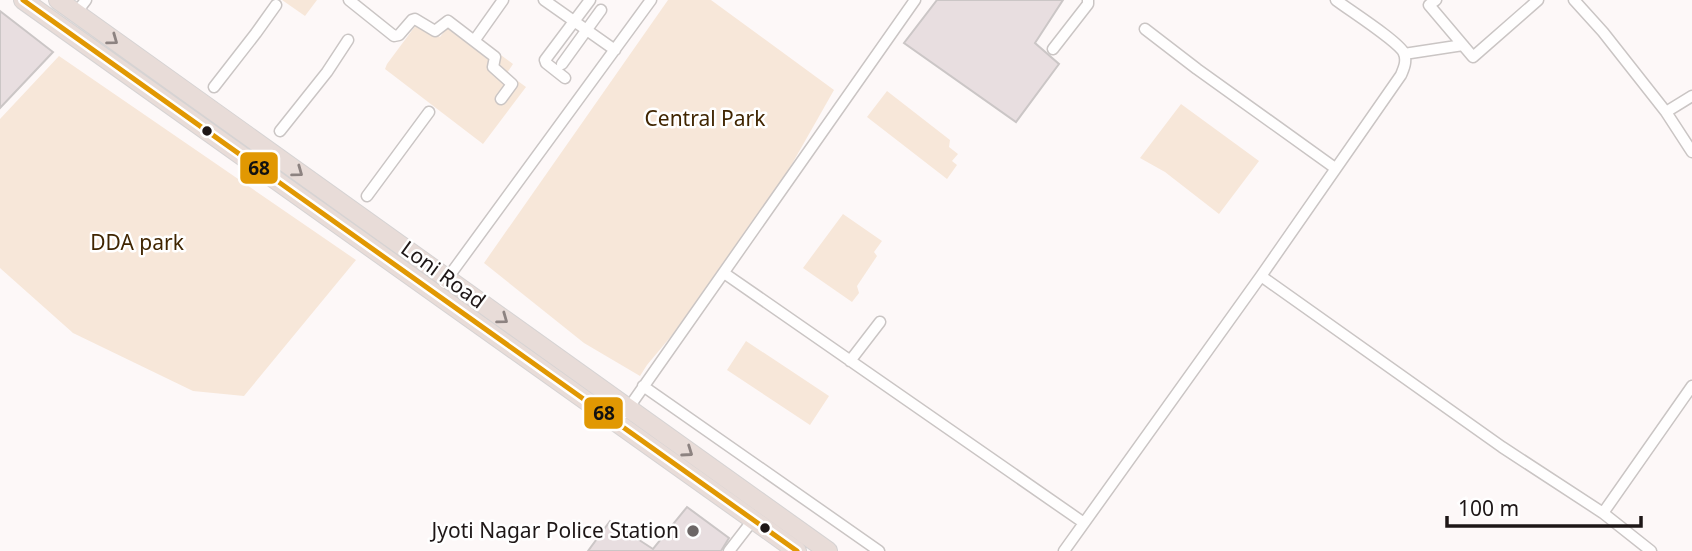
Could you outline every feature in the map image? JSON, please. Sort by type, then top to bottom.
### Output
[{"type":"highway","name":"Loni Road","points":[[23,0],[436,294],[828,551]]},
{"type":"highway","name":"Loni Road","points":[[58,0],[81,7],[447,278],[753,520],[797,551]]},
{"type":"street","points":[[349,0],[394,36],[399,35],[415,19],[435,32],[448,21],[495,57],[493,67],[512,84],[501,99]]},
{"type":"street","points":[[362,10],[370,0]]},
{"type":"street","points":[[474,41],[503,0]]},
{"type":"street","points":[[544,0],[615,50]]},
{"type":"street","points":[[565,78],[546,64],[545,60],[590,0]]},
{"type":"street","points":[[436,294],[651,0]]},
{"type":"street","points":[[622,416],[915,0]]},
{"type":"street","points":[[1053,49],[1088,4],[1088,0]]},
{"type":"street","points":[[1064,551],[1401,75],[1405,64],[1404,54],[1396,44],[1336,0]]},
{"type":"street","points":[[1436,0],[1429,5],[1473,57],[1538,0]]},
{"type":"street","points":[[1579,2],[1666,112],[1692,152]]},
{"type":"street","points":[[214,87],[276,5]]},
{"type":"street","points":[[562,64],[601,9]]},
{"type":"street","points":[[1145,29],[1335,168]]},
{"type":"street","points":[[280,131],[327,72],[348,40]]},
{"type":"street","points":[[1404,54],[1463,45]]},
{"type":"street","points":[[1666,112],[1692,96]]},
{"type":"street","points":[[367,196],[429,113]]},
{"type":"street","points":[[724,273],[1084,523]]},
{"type":"street","points":[[1261,276],[1502,447],[1603,513],[1651,551]]},
{"type":"street","points":[[850,361],[880,322]]},
{"type":"street","points":[[643,386],[879,551]]},
{"type":"street","points":[[1603,513],[1692,386]]},
{"type":"street","points":[[729,551],[753,520]]},
{"type":"green space","points":[[282,0],[317,0],[305,16]]},
{"type":"green space","name":"Central Park","points":[[668,0],[711,0],[834,90],[788,171],[673,334],[640,376],[584,343],[484,263]]},
{"type":"green space","points":[[453,20],[513,64],[507,73],[526,87],[483,144],[385,69],[419,21],[440,37]]},
{"type":"green space","name":"DDA park","points":[[59,56],[356,260],[244,396],[193,391],[73,333],[0,268],[0,119]]},
{"type":"green space","points":[[887,91],[950,140],[949,147],[958,154],[952,161],[957,165],[947,179],[867,117]]},
{"type":"green space","points":[[1181,104],[1259,161],[1219,214],[1165,172],[1140,158]]},
{"type":"green space","points":[[843,214],[882,241],[874,252],[877,256],[857,286],[859,293],[852,302],[803,268]]},
{"type":"green space","points":[[746,341],[829,396],[810,425],[727,370]]},
{"type":"building","points":[[937,0],[1063,0],[1035,43],[1059,64],[1016,122],[904,43]]},
{"type":"building","points":[[0,11],[53,52],[0,108]]},
{"type":"building","name":"Jyoti Nagar Police Station","points":[[687,507],[729,538],[721,551],[588,551],[610,521],[653,549]]},
{"type":"transit line","name":"68","points":[[23,0],[797,551]]},
{"type":"place","name":"Jyoti Nagar Police Station","points":[[693,531]]}]
